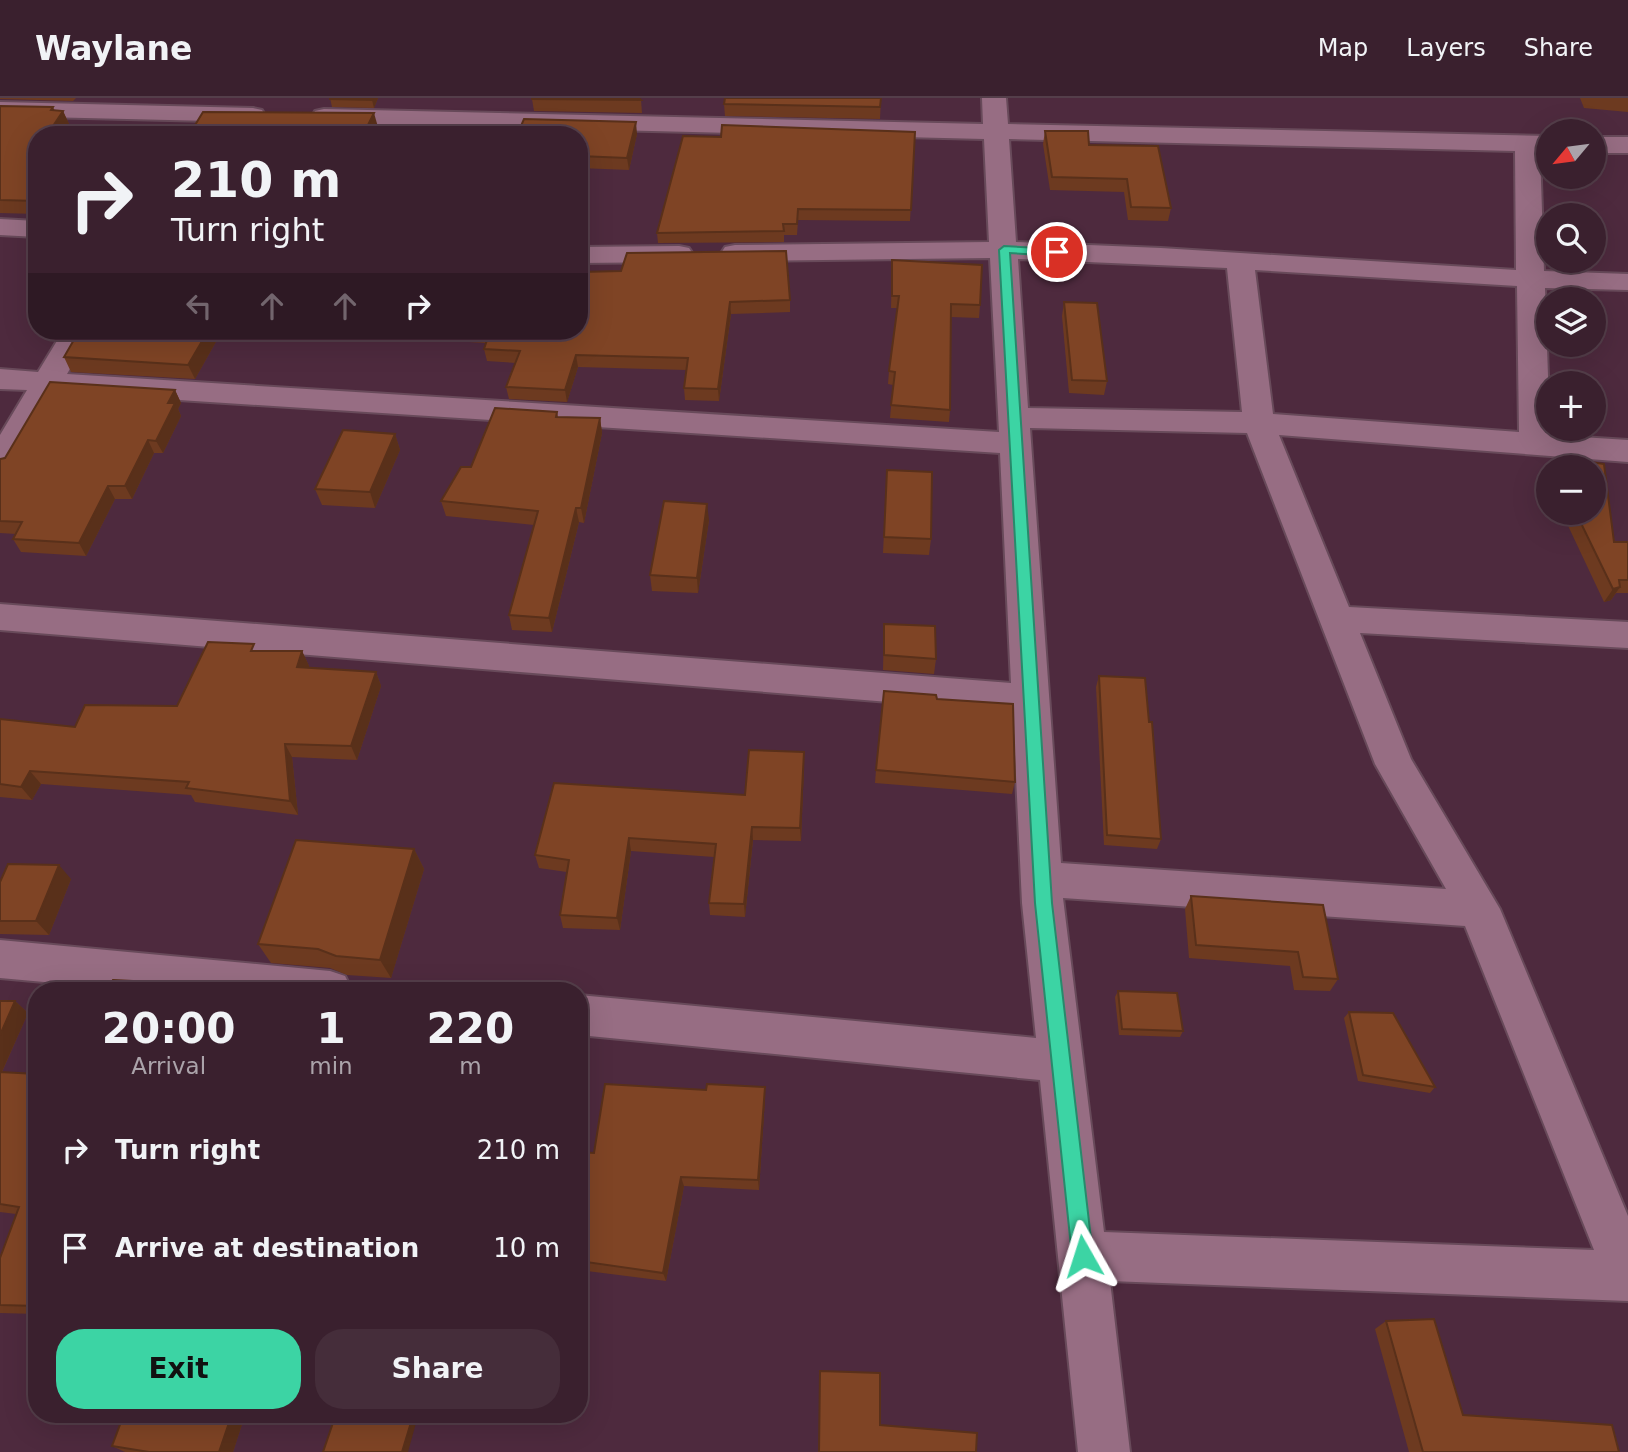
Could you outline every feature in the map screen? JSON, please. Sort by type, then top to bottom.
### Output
[{"type":"street","points":[[0,109],[204,116],[274,115]]},
{"type":"street","points":[[302,116],[995,115],[1536,143]]},
{"type":"street","points":[[995,115],[1042,879],[1104,1452]]},
{"type":"street","points":[[1606,145],[1628,145]]},
{"type":"street","points":[[1535,444],[1530,280],[1536,177]]},
{"type":"street","points":[[0,227],[28,229]]},
{"type":"street","points":[[588,255],[1004,250],[1241,261],[1530,280],[1628,282]]},
{"type":"street","points":[[1083,1256],[1628,1276],[1479,909],[1394,764],[1259,423],[1241,261]]},
{"type":"street","points":[[0,461],[72,340]]},
{"type":"street","points":[[0,379],[1015,431],[1259,423],[1628,451]]},
{"type":"street","points":[[0,617],[1031,699]]},
{"type":"street","points":[[1336,619],[1628,635]]},
{"type":"street","points":[[1042,879],[1479,909]]},
{"type":"street","points":[[0,959],[245,982]]},
{"type":"street","points":[[588,1016],[1061,1061]]},
{"type":"building","points":[[330,98],[373,98],[372,100]]},
{"type":"building","points":[[639,98],[641,100],[532,99]]},
{"type":"building","points":[[725,98],[881,98],[880,107],[724,104]]},
{"type":"building","points":[[0,106],[53,107],[51,110],[63,111],[53,126],[28,126],[28,201],[0,200]]},
{"type":"building","points":[[203,112],[374,113],[368,126],[194,126]]},
{"type":"building","points":[[524,119],[636,122],[627,158],[588,156],[588,126],[521,126]]},
{"type":"building","points":[[722,125],[915,132],[911,210],[798,209],[797,224],[783,224],[784,231],[657,233],[683,136],[721,137]]},
{"type":"building","points":[[1045,131],[1088,131],[1089,145],[1158,146],[1171,208],[1131,207],[1127,179],[1052,177]]},
{"type":"building","points":[[786,251],[790,300],[730,302],[718,389],[684,388],[688,358],[576,355],[565,390],[506,387],[520,351],[484,349],[487,340],[588,340],[588,272],[621,271],[627,253]]},
{"type":"building","points":[[892,260],[982,265],[980,305],[951,304],[950,410],[891,405],[895,372],[889,371],[899,296],[892,296]]},
{"type":"building","points":[[1064,302],[1097,303],[1107,381],[1072,380]]},
{"type":"building","points":[[74,340],[203,340],[188,365],[64,357]]},
{"type":"building","points":[[50,382],[175,390],[168,403],[175,403],[156,441],[148,440],[125,486],[108,486],[79,543],[13,539],[22,522],[0,521],[0,459],[5,458]]},
{"type":"building","points":[[495,408],[557,412],[556,417],[600,418],[581,508],[576,508],[549,618],[509,615],[538,511],[441,501],[461,467],[471,467]]},
{"type":"building","points":[[343,430],[395,434],[370,492],[315,489]]},
{"type":"building","points":[[887,470],[932,472],[931,539],[884,537]]},
{"type":"building","points":[[1606,480],[1614,542],[1628,542],[1628,580],[1619,580],[1620,587],[1613,589],[1582,525],[1606,525]]},
{"type":"building","points":[[664,501],[707,504],[697,578],[650,575]]},
{"type":"building","points":[[884,624],[935,626],[936,659],[884,655]]},
{"type":"building","points":[[208,642],[254,644],[251,651],[302,651],[297,667],[376,672],[351,746],[285,744],[290,801],[186,788],[189,782],[30,771],[21,787],[0,784],[0,719],[75,727],[85,705],[177,706]]},
{"type":"building","points":[[1099,676],[1145,678],[1149,722],[1152,722],[1161,839],[1107,835]]},
{"type":"building","points":[[884,691],[936,695],[937,699],[1013,704],[1015,782],[876,770]]},
{"type":"building","points":[[749,750],[804,752],[800,828],[752,827],[744,904],[709,903],[716,844],[629,838],[617,918],[560,915],[569,860],[535,855],[554,783],[745,795]]},
{"type":"building","points":[[296,840],[414,849],[380,960],[336,956],[318,949],[258,944]]},
{"type":"building","points":[[8,864],[59,865],[36,921],[0,921],[0,882]]},
{"type":"building","points":[[1191,896],[1323,905],[1338,979],[1303,977],[1298,952],[1196,945]]},
{"type":"building","points":[[113,980],[136,982],[112,982]]},
{"type":"building","points":[[1118,991],[1177,993],[1183,1031],[1122,1029]]},
{"type":"building","points":[[0,1001],[15,1001],[0,1035]]},
{"type":"building","points":[[1349,1012],[1393,1013],[1435,1087],[1363,1075]]},
{"type":"building","points":[[0,1072],[28,1074],[28,1306],[0,1305],[0,1258],[19,1207],[0,1204]]},
{"type":"building","points":[[605,1084],[706,1090],[707,1084],[765,1087],[758,1180],[681,1177],[663,1273],[588,1262],[588,1153],[594,1153]]},
{"type":"building","points":[[1434,1319],[1463,1415],[1612,1425],[1619,1452],[1423,1452],[1386,1321]]},
{"type":"building","points":[[820,1371],[880,1373],[880,1425],[977,1433],[976,1452],[819,1452]]},
{"type":"building","points":[[121,1423],[229,1423],[219,1452],[149,1452],[112,1446]]},
{"type":"building","points":[[333,1423],[411,1423],[402,1452],[323,1452]]},
{"type":"route","points":[[1057,252],[1004,250],[1043,903],[1083,1256]]}]
